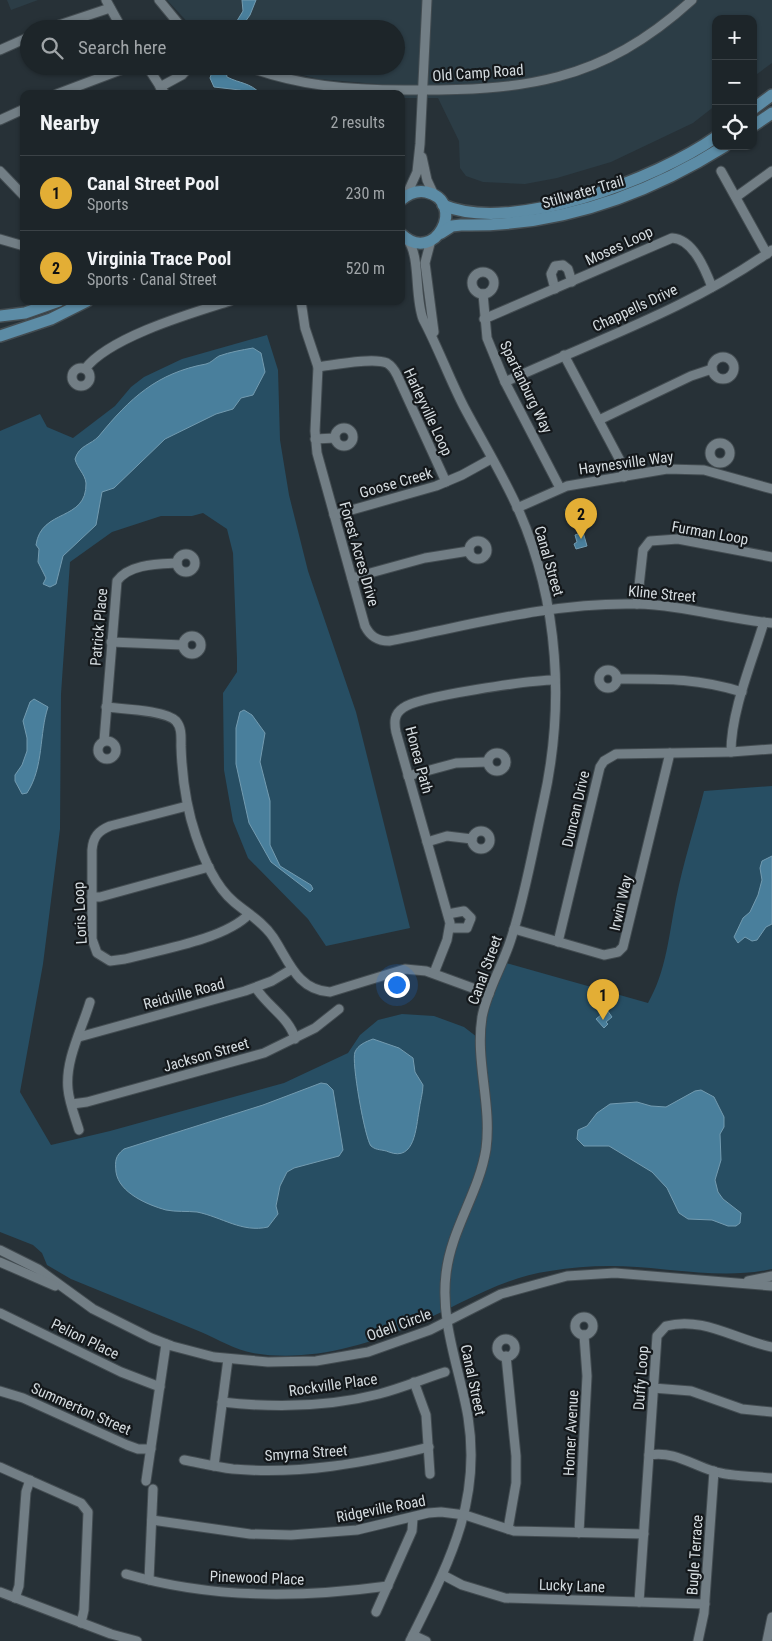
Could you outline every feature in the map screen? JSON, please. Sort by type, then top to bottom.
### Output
[{"type":"main road","points":[[757,106],[772,95]]},
{"type":"main road","points":[[757,123],[772,113]]},
{"type":"main road","name":"Stillwater Trail","points":[[443,205],[458,211],[472,213],[547,208],[622,184],[671,164],[712,139]]},
{"type":"main road","name":"Stillwater Trail","points":[[432,240],[452,226],[544,220],[607,204],[669,178],[718,150]]},
{"type":"main road","points":[[405,198],[420,192],[434,195],[443,205],[446,219],[441,233]]},
{"type":"main road","points":[[405,236],[419,242],[432,240]]},
{"type":"main road","points":[[0,316],[25,313],[48,305]]},
{"type":"main road","points":[[0,336],[52,319],[79,305]]},
{"type":"street","points":[[159,0],[176,20]]},
{"type":"street","points":[[405,196],[417,172],[420,144],[426,0]]},
{"type":"street","name":"Old Camp Road","points":[[269,75],[323,86],[363,90],[461,91],[520,86],[577,72],[630,48],[692,0]]},
{"type":"street","points":[[69,20],[108,4],[117,20]]},
{"type":"street","points":[[0,50],[20,41]]},
{"type":"street","points":[[68,90],[107,75]]},
{"type":"street","points":[[153,75],[162,90],[176,75]]},
{"type":"street","points":[[174,78],[180,75]]},
{"type":"street","points":[[0,120],[20,110]]},
{"type":"street","points":[[420,144],[427,180],[434,195]]},
{"type":"street","points":[[0,171],[20,193]]},
{"type":"street","points":[[721,171],[769,252]]},
{"type":"street","points":[[736,197],[772,171]]},
{"type":"street","name":"Canal Street","points":[[405,237],[412,244],[417,298],[423,319],[460,398],[517,508],[539,569],[553,642],[555,680],[554,735],[548,781],[514,929],[483,1013],[480,1044],[488,1115],[486,1148],[474,1194],[450,1250],[444,1284],[447,1321],[468,1417],[472,1453],[465,1515],[455,1549],[412,1638]]},
{"type":"street","name":"Moses Loop","points":[[484,319],[672,238],[682,240],[691,248],[712,287]]},
{"type":"street","points":[[0,239],[20,245]]},
{"type":"street","name":"Canal Street","points":[[432,240],[425,263],[428,297],[436,345]]},
{"type":"street","name":"Chappells Drive","points":[[504,382],[649,319],[712,287],[769,252]]},
{"type":"street","name":"Moses Loop","points":[[555,289],[551,274],[555,266],[563,266],[568,269],[572,282]]},
{"type":"street","name":"Spartanburg Way","points":[[483,294],[487,338],[504,382],[560,488]]},
{"type":"street","points":[[417,298],[428,297]]},
{"type":"street","points":[[85,369],[97,356],[136,336],[174,320],[218,305]]},
{"type":"street","name":"Forest Acres Drive","points":[[302,305],[305,328],[318,367],[315,439],[321,469],[368,631],[376,639],[383,641],[497,620],[548,608]]},
{"type":"street","points":[[564,355],[623,466],[624,477]]},
{"type":"street","name":"Harleyville Loop","points":[[318,367],[374,361],[391,366],[397,375],[446,482]]},
{"type":"street","points":[[599,420],[691,376],[712,370]]},
{"type":"street","points":[[315,439],[335,438]]},
{"type":"street","name":"Goose Creek","points":[[334,515],[446,482],[491,459]]},
{"type":"street","points":[[716,473],[718,463]]},
{"type":"street","name":"Haynesville Way","points":[[517,508],[560,488],[585,482],[681,469],[716,473],[772,489]]},
{"type":"street","name":"Furman Loop","points":[[638,604],[642,550],[650,540],[678,539],[772,557]]},
{"type":"street","points":[[352,578],[425,558],[469,551]]},
{"type":"street","name":"Patrick Place","points":[[104,741],[115,587],[121,576],[133,569],[177,563]]},
{"type":"street","name":"Kline Street","points":[[548,608],[580,604],[638,604],[682,607],[768,623]]},
{"type":"street","points":[[731,752],[731,742],[742,692],[768,623]]},
{"type":"street","points":[[111,642],[183,644]]},
{"type":"street","points":[[617,679],[686,679],[715,684],[742,692]]},
{"type":"street","name":"Honea Path","points":[[434,974],[450,928],[448,914],[394,725],[397,714],[406,706],[522,682],[555,680]]},
{"type":"street","points":[[106,707],[163,714],[174,719],[178,724],[181,732],[183,776],[187,806],[209,867],[226,895],[269,931],[292,969],[306,986],[314,990],[330,992],[405,969],[434,974],[489,994]]},
{"type":"street","name":"Duncan Drive","points":[[558,942],[600,766],[604,761],[616,754],[731,752],[772,749]]},
{"type":"street","name":"Irwin Way","points":[[514,929],[604,955],[618,952],[623,947],[670,753]]},
{"type":"street","points":[[408,776],[456,763],[487,762]]},
{"type":"street","name":"Loris Loop","points":[[187,806],[110,826],[97,833],[92,850],[94,946],[97,953],[110,961],[117,961],[217,934],[238,924],[249,914]]},
{"type":"street","points":[[427,842],[447,836],[472,839]]},
{"type":"street","points":[[92,898],[209,867]]},
{"type":"street","points":[[448,914],[464,911],[471,918],[470,925],[464,929],[450,928]]},
{"type":"street","name":"Reidville Road","points":[[79,1037],[256,988],[292,969]]},
{"type":"street","points":[[256,988],[267,1003],[290,1026],[295,1039]]},
{"type":"street","points":[[79,1130],[68,1081],[90,1002]]},
{"type":"street","name":"Jackson Street","points":[[72,1104],[86,1102],[248,1058],[295,1039],[316,1028],[339,1009]]},
{"type":"street","name":"Odell Circle","points":[[0,1250],[38,1269],[70,1293],[113,1320],[166,1344],[228,1359],[294,1362],[333,1358],[393,1344],[447,1321],[501,1294],[567,1276],[615,1273],[685,1280],[743,1282],[772,1286]]},
{"type":"street","name":"Odell Circle","points":[[0,1262],[70,1293]]},
{"type":"street","name":"Odell Circle","points":[[743,1282],[772,1276]]},
{"type":"street","name":"Pelion Place","points":[[0,1313],[121,1372],[160,1387]]},
{"type":"street","name":"Duffy Loop","points":[[639,1602],[657,1336],[666,1326],[682,1324],[706,1326],[754,1344],[772,1347]]},
{"type":"street","name":"Homer Avenue","points":[[579,1533],[587,1376],[584,1335]]},
{"type":"street","points":[[146,1481],[166,1344]]},
{"type":"street","points":[[506,1356],[516,1465],[516,1483],[508,1530]]},
{"type":"street","points":[[214,1466],[228,1359]]},
{"type":"street","name":"Rockville Place","points":[[222,1402],[253,1406],[309,1405],[379,1394],[445,1372]]},
{"type":"street","points":[[414,1382],[426,1415],[430,1474]]},
{"type":"street","points":[[653,1388],[691,1391],[742,1409],[772,1412]]},
{"type":"street","name":"Summerton Street","points":[[0,1391],[23,1398],[127,1445],[138,1449],[151,1449]]},
{"type":"street","name":"Smyrna Street","points":[[184,1460],[232,1469],[273,1470],[345,1465],[429,1447]]},
{"type":"street","points":[[649,1455],[663,1453],[681,1457],[714,1471],[772,1478]]},
{"type":"street","points":[[0,1467],[81,1503],[88,1512],[84,1610],[81,1623]]},
{"type":"street","name":"Bugle Terrace","points":[[698,1641],[705,1604],[714,1471]]},
{"type":"street","points":[[15,1598],[19,1586],[26,1492],[30,1480]]},
{"type":"street","points":[[149,1580],[153,1488]]},
{"type":"street","name":"Ridgeville Road","points":[[152,1520],[250,1534],[292,1535],[357,1530],[442,1512],[465,1515],[508,1530],[644,1534]]},
{"type":"street","points":[[376,1612],[412,1531],[413,1518]]},
{"type":"street","name":"Pinewood Place","points":[[126,1574],[208,1591],[276,1595],[321,1594],[388,1586]]},
{"type":"street","name":"Lucky Lane","points":[[443,1575],[462,1585],[504,1598],[705,1604]]},
{"type":"street","points":[[0,1592],[81,1623],[137,1641]]},
{"type":"street","points":[[767,1641],[772,1617]]},
{"type":"street","points":[[412,1638],[426,1641]]},
{"type":"shaded area","points":[[7,0],[38,0],[11,10]]},
{"type":"shaded area","points":[[167,0],[772,0],[772,63],[757,74],[757,15],[712,15],[712,108],[693,123],[611,162],[557,178],[525,184],[483,182],[466,176],[460,168],[459,141],[438,98],[405,98],[405,90],[376,90],[377,84],[318,79],[303,75],[405,75],[405,20],[186,20]]},
{"type":"shaded area","points":[[242,0],[256,0],[246,20],[238,20],[243,11]]},
{"type":"shaded area","points":[[211,75],[227,75],[227,77],[257,90],[214,87],[210,78]]},
{"type":"shaded area","points":[[267,335],[278,370],[280,440],[289,495],[308,571],[356,712],[410,928],[326,946],[308,919],[248,858],[233,821],[224,770],[223,693],[237,672],[233,553],[227,529],[203,513],[192,516],[161,516],[112,532],[70,562],[61,694],[60,829],[43,964],[20,1092],[51,1145],[110,1131],[284,1083],[348,1053],[360,1035],[378,1020],[402,1014],[434,1016],[464,1027],[477,1037],[483,1126],[490,1129],[483,1041],[484,1029],[489,1003],[506,963],[648,1003],[663,966],[679,886],[704,791],[772,786],[772,1269],[721,1274],[604,1266],[550,1271],[496,1286],[392,1334],[334,1351],[293,1356],[253,1353],[240,1349],[71,1279],[47,1265],[42,1253],[33,1245],[0,1232],[0,431],[40,414],[47,427],[73,438],[115,406],[131,387],[144,377],[182,359]]},
{"type":"shaded area","points":[[253,348],[261,353],[265,372],[253,395],[241,398],[233,409],[216,414],[165,439],[114,488],[102,492],[96,525],[63,556],[56,584],[50,587],[43,584],[46,578],[38,562],[39,549],[36,545],[40,533],[46,525],[72,510],[79,504],[84,495],[86,483],[75,459],[79,451],[96,439],[110,422],[134,399],[159,381],[189,368],[208,363],[219,356]]},
{"type":"shaded area","points":[[584,503],[586,509],[566,514],[564,509]]},
{"type":"shaded area","points":[[583,532],[587,546],[576,549],[574,544],[577,542],[575,535]]},
{"type":"shaded area","points":[[34,699],[48,707],[36,772],[27,793],[22,794],[15,781],[15,775],[22,765],[27,751],[27,738],[23,721],[30,702]]},
{"type":"shaded area","points":[[244,710],[252,715],[265,733],[260,762],[270,801],[270,845],[280,866],[311,885],[313,889],[310,892],[271,862],[249,823],[236,764],[236,728],[240,712]]},
{"type":"shaded area","points":[[772,856],[772,924],[766,927],[757,940],[752,941],[745,937],[738,943],[734,937],[743,918],[750,912],[758,895],[762,880],[760,868],[762,861]]},
{"type":"shaded area","points":[[607,1010],[612,1017],[606,1022],[608,1024],[604,1028],[596,1019]]},
{"type":"shaded area","points":[[373,1039],[399,1048],[413,1058],[415,1072],[423,1085],[413,1141],[409,1148],[398,1154],[371,1146],[362,1116],[354,1058],[356,1050],[360,1046]]},
{"type":"shaded area","points":[[321,1083],[327,1084],[333,1090],[343,1150],[339,1156],[294,1168],[287,1172],[280,1186],[276,1206],[278,1214],[268,1227],[249,1228],[197,1212],[170,1211],[159,1208],[135,1197],[128,1192],[118,1179],[116,1172],[117,1156],[124,1149],[263,1105]]},
{"type":"shaded area","points":[[701,1090],[714,1097],[724,1117],[724,1127],[720,1134],[721,1160],[715,1180],[718,1192],[723,1199],[741,1213],[740,1223],[736,1226],[728,1226],[712,1220],[688,1219],[679,1213],[667,1188],[652,1172],[609,1146],[584,1146],[577,1139],[578,1130],[587,1126],[597,1113],[610,1104],[637,1102],[651,1106],[666,1107],[695,1091]]},
{"type":"place","name":"Virginia Trace Pool","points":[[581,539]]},
{"type":"place","name":"Canal Street Pool","points":[[603,1020]]}]
